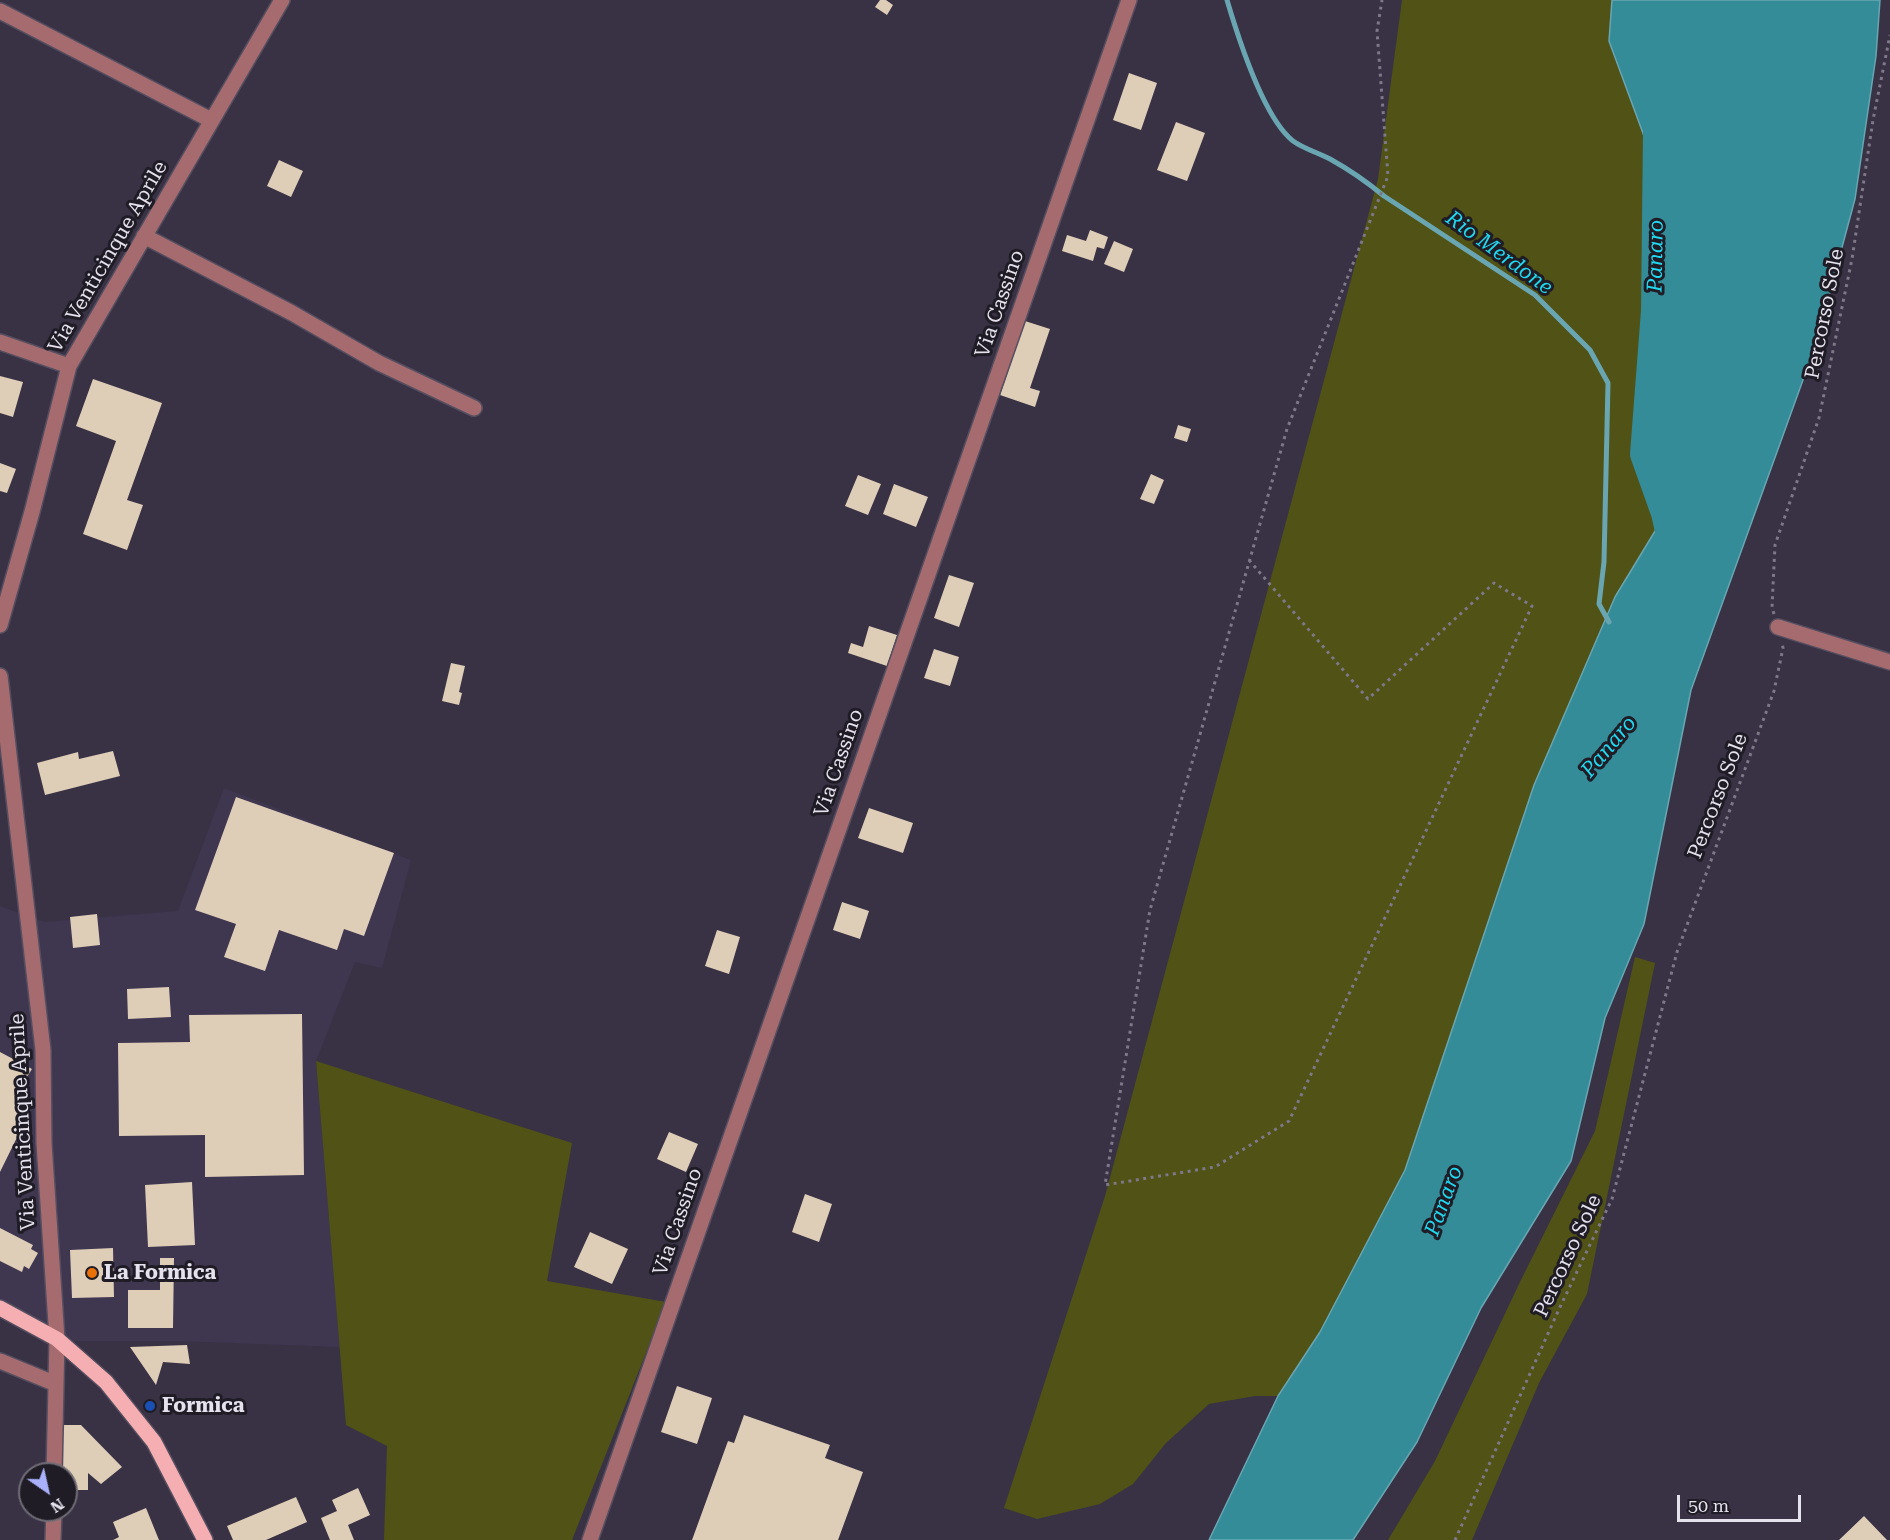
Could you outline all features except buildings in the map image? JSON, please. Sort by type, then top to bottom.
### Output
[{"type":"main road","points":[[0,1308],[57,1340],[106,1382],[154,1442],[205,1540]]},
{"type":"street","name":"Via Venticinque Aprile","points":[[0,625],[32,512],[69,366],[282,0]]},
{"type":"street","name":"Via Cassino","points":[[590,1540],[1129,0]]},
{"type":"street","points":[[0,11],[211,120]]},
{"type":"street","points":[[144,236],[292,313],[379,363],[474,408]]},
{"type":"street","points":[[0,342],[69,366]]},
{"type":"street","points":[[1779,627],[1890,662]]},
{"type":"street","name":"Via Venticinque Aprile","points":[[0,676],[5,758],[43,1050],[44,1143],[57,1340],[54,1462]]},
{"type":"street","points":[[0,1361],[56,1384]]},
{"type":"street","points":[[53,1540],[54,1522]]},
{"type":"path","points":[[1249,560],[1368,699],[1494,583],[1532,606],[1289,1121],[1215,1167],[1105,1185],[1150,910],[1249,560],[1287,429],[1388,176],[1377,31],[1382,0]]},
{"type":"path","name":"Percorso Sole","points":[[1455,1540],[1560,1307],[1612,1199],[1677,952],[1774,691],[1783,648],[1772,607],[1775,545],[1820,418],[1852,259],[1873,120],[1890,35]]},
{"type":"shaded area","points":[[1402,0],[1612,0],[1609,41],[1665,193],[1645,454],[1666,513],[1615,597],[1444,1056],[1405,1170],[1320,1332],[1278,1396],[1255,1396],[1209,1404],[1166,1443],[1133,1484],[1100,1504],[1037,1519],[1004,1508],[1105,1196],[1378,179]]},
{"type":"shaded area","points":[[224,788],[411,860],[382,968],[355,962],[316,1061],[340,1347],[179,1341],[49,1341],[0,1317],[0,906],[44,922],[178,911]]},
{"type":"shaded area","points":[[1635,957],[1655,963],[1587,1294],[1539,1383],[1472,1540],[1388,1540],[1435,1461],[1595,1131]]},
{"type":"shaded area","points":[[316,1061],[572,1143],[547,1281],[666,1302],[572,1540],[384,1540],[387,1446],[346,1425]]},
{"type":"water","points":[[1612,0],[1880,0],[1876,56],[1855,199],[1816,344],[1691,690],[1644,924],[1605,1018],[1571,1161],[1481,1308],[1417,1442],[1353,1540],[1209,1540],[1278,1396],[1320,1332],[1405,1170],[1534,785],[1615,597],[1666,513],[1645,454],[1665,193],[1609,41]]},
{"type":"waterway","name":"Rio Merdone","points":[[1227,0],[1245,55],[1262,96],[1282,130],[1293,141],[1344,167],[1384,196],[1535,295],[1590,350],[1608,383],[1604,562],[1599,604],[1609,622]]},
{"type":"waterway","name":"Panaro","points":[[1658,132],[1656,311],[1645,454],[1666,513],[1673,544]]},
{"type":"place","name":"La Formica","points":[[92,1273]]},
{"type":"place","name":"Formica","points":[[150,1406]]}]
